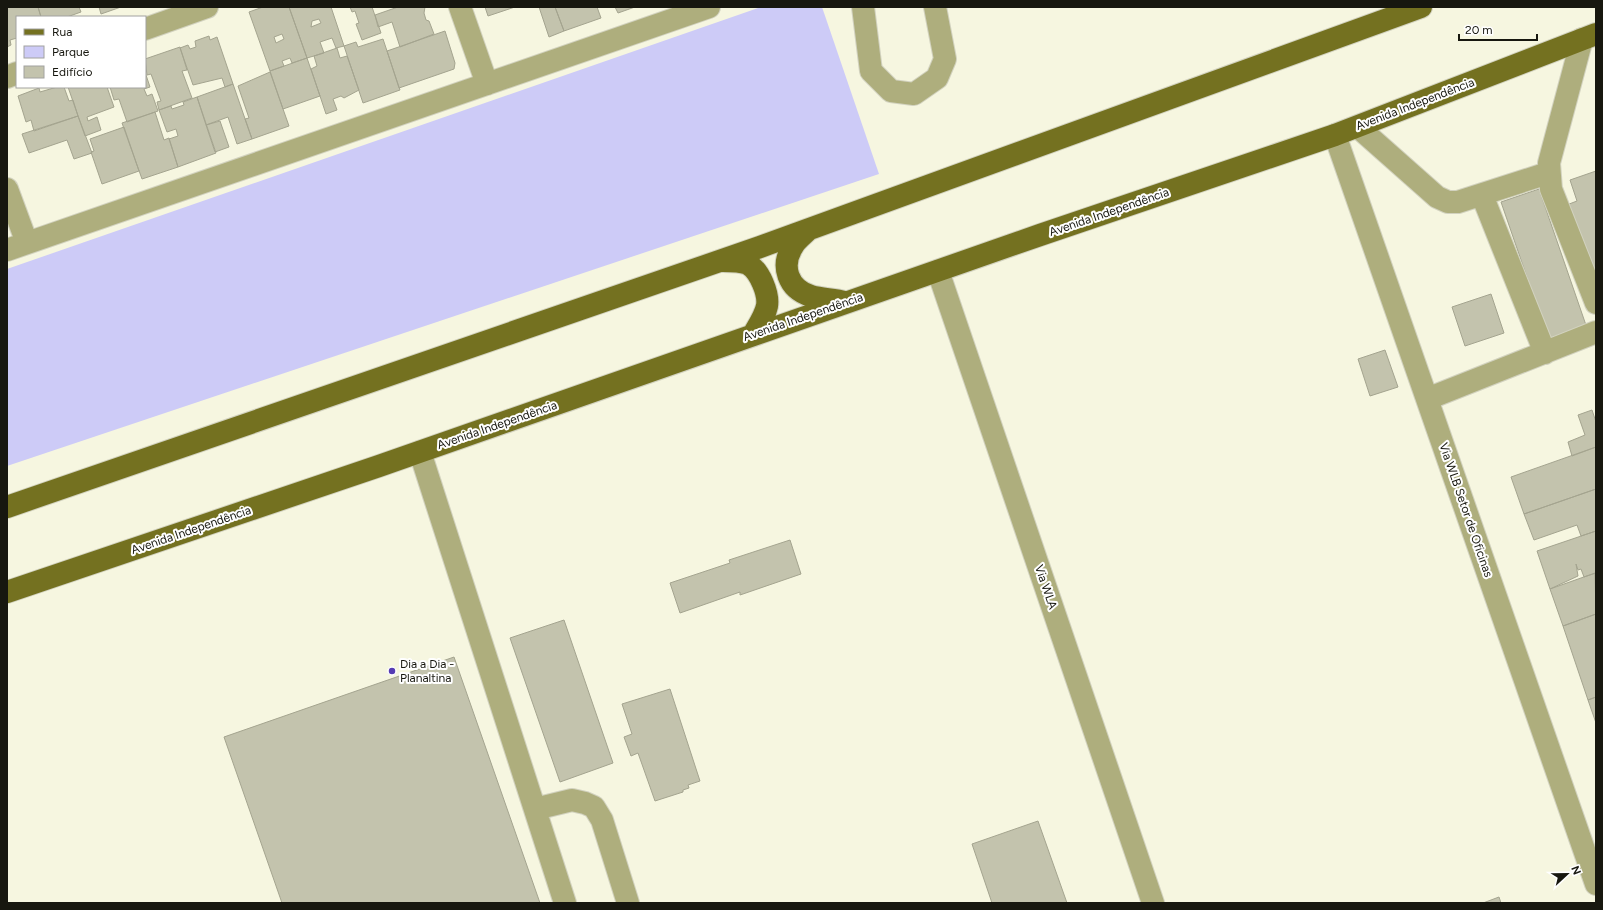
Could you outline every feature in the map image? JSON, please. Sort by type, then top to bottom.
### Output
[{"type":"main road","points":[[7,507],[722,261],[1421,7]]},
{"type":"main road","name":"Avenida Independência","points":[[7,592],[420,452],[848,302],[1336,135],[1589,37]]},
{"type":"main road","points":[[809,229],[793,246],[786,260],[788,277],[797,289],[811,296],[848,302]]},
{"type":"main road","points":[[722,261],[747,263],[759,276],[767,300],[766,307],[753,335]]},
{"type":"street","points":[[146,29],[207,7]]},
{"type":"street","points":[[460,7],[487,84]]},
{"type":"street","points":[[7,250],[709,7]]},
{"type":"street","points":[[863,7],[871,71],[891,91],[914,94],[937,78],[945,59],[935,7]]},
{"type":"street","points":[[1589,37],[1549,163],[1548,173],[1551,189],[1596,303]]},
{"type":"street","points":[[1358,127],[1437,197],[1448,202],[1458,202],[1548,173]]},
{"type":"street","name":"Via WLB Setor de Oficinas","points":[[1336,135],[1596,884]]},
{"type":"street","points":[[7,189],[27,243]]},
{"type":"street","points":[[1482,195],[1545,352]]},
{"type":"street","name":"Via WLA","points":[[938,271],[1153,903]]},
{"type":"street","points":[[1427,399],[1596,332]]},
{"type":"street","points":[[420,452],[565,903]]},
{"type":"street","points":[[535,809],[572,800],[594,807],[602,820],[628,903]]},
{"type":"green space","points":[[761,7],[822,7],[879,174],[7,466],[7,269]]},
{"type":"building","points":[[7,7],[38,7],[41,16],[16,16],[16,38],[10,40],[11,45],[7,47]]},
{"type":"building","points":[[38,7],[79,7],[81,12],[70,16],[41,16]]},
{"type":"building","points":[[99,7],[121,7],[101,14]]},
{"type":"building","points":[[263,7],[289,7],[307,58],[292,63],[290,58],[282,61],[284,66],[270,71],[249,12]],"holes":[[[282,34],[284,39],[276,43],[274,37]]]},
{"type":"building","points":[[289,7],[331,7],[344,46],[336,48],[332,38],[320,42],[324,53],[307,58]],"holes":[[[319,19],[321,23],[311,27],[312,21]]]},
{"type":"building","points":[[350,7],[372,7],[381,33],[362,40],[356,24],[359,23],[355,11],[352,12]]},
{"type":"building","points":[[398,7],[425,7],[424,13],[426,20],[429,21],[434,34],[400,47],[392,22],[378,27],[375,15]]},
{"type":"building","points":[[485,7],[515,7],[488,16]]},
{"type":"building","points":[[539,7],[555,7],[564,31],[549,37]]},
{"type":"building","points":[[555,7],[597,7],[601,18],[564,31]]},
{"type":"building","points":[[615,7],[635,7],[618,13]]},
{"type":"building","points":[[445,31],[455,63],[454,69],[399,88],[387,51]]},
{"type":"building","points":[[209,36],[210,40],[217,37],[233,84],[225,87],[222,78],[193,85],[180,48],[188,45],[190,49],[196,47],[195,41]]},
{"type":"building","points":[[383,39],[400,90],[363,103],[344,46],[356,42],[358,47]]},
{"type":"building","points":[[180,47],[187,70],[182,71],[192,98],[159,110],[157,102],[161,101],[151,74],[147,75],[146,59]]},
{"type":"building","points":[[337,48],[340,58],[347,56],[359,90],[344,98],[341,96],[333,99],[337,110],[326,114],[311,69],[317,66],[314,56]]},
{"type":"building","points":[[307,58],[320,96],[283,109],[270,71]]},
{"type":"building","points":[[270,72],[289,126],[252,139],[245,119],[249,118],[238,86]]},
{"type":"building","points":[[146,75],[150,87],[144,89],[147,96],[152,94],[158,111],[127,122],[119,99],[114,100],[110,88],[146,88]]},
{"type":"building","points":[[233,84],[252,139],[237,144],[228,117],[206,125],[197,97]]},
{"type":"building","points":[[39,88],[40,92],[54,88],[64,88],[69,101],[73,100],[78,116],[34,131],[31,120],[26,122],[18,96]]},
{"type":"building","points":[[68,88],[107,88],[114,107],[87,117],[88,121],[97,117],[101,130],[85,136]]},
{"type":"building","points":[[197,97],[216,153],[178,167],[169,139],[178,136],[176,129],[167,132],[159,110],[171,106],[172,109],[184,105],[183,102]]},
{"type":"building","points":[[155,112],[164,140],[169,138],[178,167],[142,179],[122,123]]},
{"type":"building","points":[[78,116],[92,153],[74,159],[67,140],[29,153],[22,134]]},
{"type":"building","points":[[220,121],[229,147],[215,152],[206,125]]},
{"type":"building","points":[[124,127],[139,171],[102,184],[91,152],[94,151],[90,139]]},
{"type":"building","points":[[1596,171],[1596,277],[1564,206],[1577,201],[1570,180]]},
{"type":"building","points":[[1539,189],[1588,331],[1550,344],[1501,202]]},
{"type":"building","points":[[1491,294],[1504,333],[1465,346],[1452,307]]},
{"type":"building","points":[[1385,350],[1398,387],[1370,396],[1358,359]]},
{"type":"building","points":[[1592,410],[1596,422],[1596,447],[1572,456],[1568,442],[1585,435],[1578,415]]},
{"type":"building","points":[[1596,447],[1596,489],[1524,514],[1511,477]]},
{"type":"building","points":[[1596,489],[1596,531],[1581,536],[1577,525],[1534,540],[1524,514]]},
{"type":"building","points":[[1596,531],[1596,573],[1584,577],[1581,569],[1578,570],[1576,564],[1578,576],[1550,589],[1537,551]]},
{"type":"building","points":[[790,540],[801,574],[740,595],[740,592],[680,613],[670,583],[730,563],[729,560]]},
{"type":"building","points":[[1595,573],[1596,614],[1563,626],[1550,589]]},
{"type":"building","points":[[1596,614],[1596,697],[1588,700],[1563,626]]},
{"type":"building","points":[[564,620],[613,763],[560,782],[510,638]]},
{"type":"building","points":[[454,657],[540,903],[282,903],[224,737]]},
{"type":"building","points":[[670,689],[700,781],[688,785],[689,788],[683,790],[683,792],[655,801],[638,753],[631,756],[624,737],[632,734],[622,704]]},
{"type":"building","points":[[1596,697],[1596,723],[1588,700]]},
{"type":"building","points":[[1038,821],[1067,903],[992,903],[972,844]]},
{"type":"building","points":[[1499,897],[1501,903],[1483,903]]},
{"type":"place","name":"Dia a Dia - Planaltina","points":[[392,671]]}]
